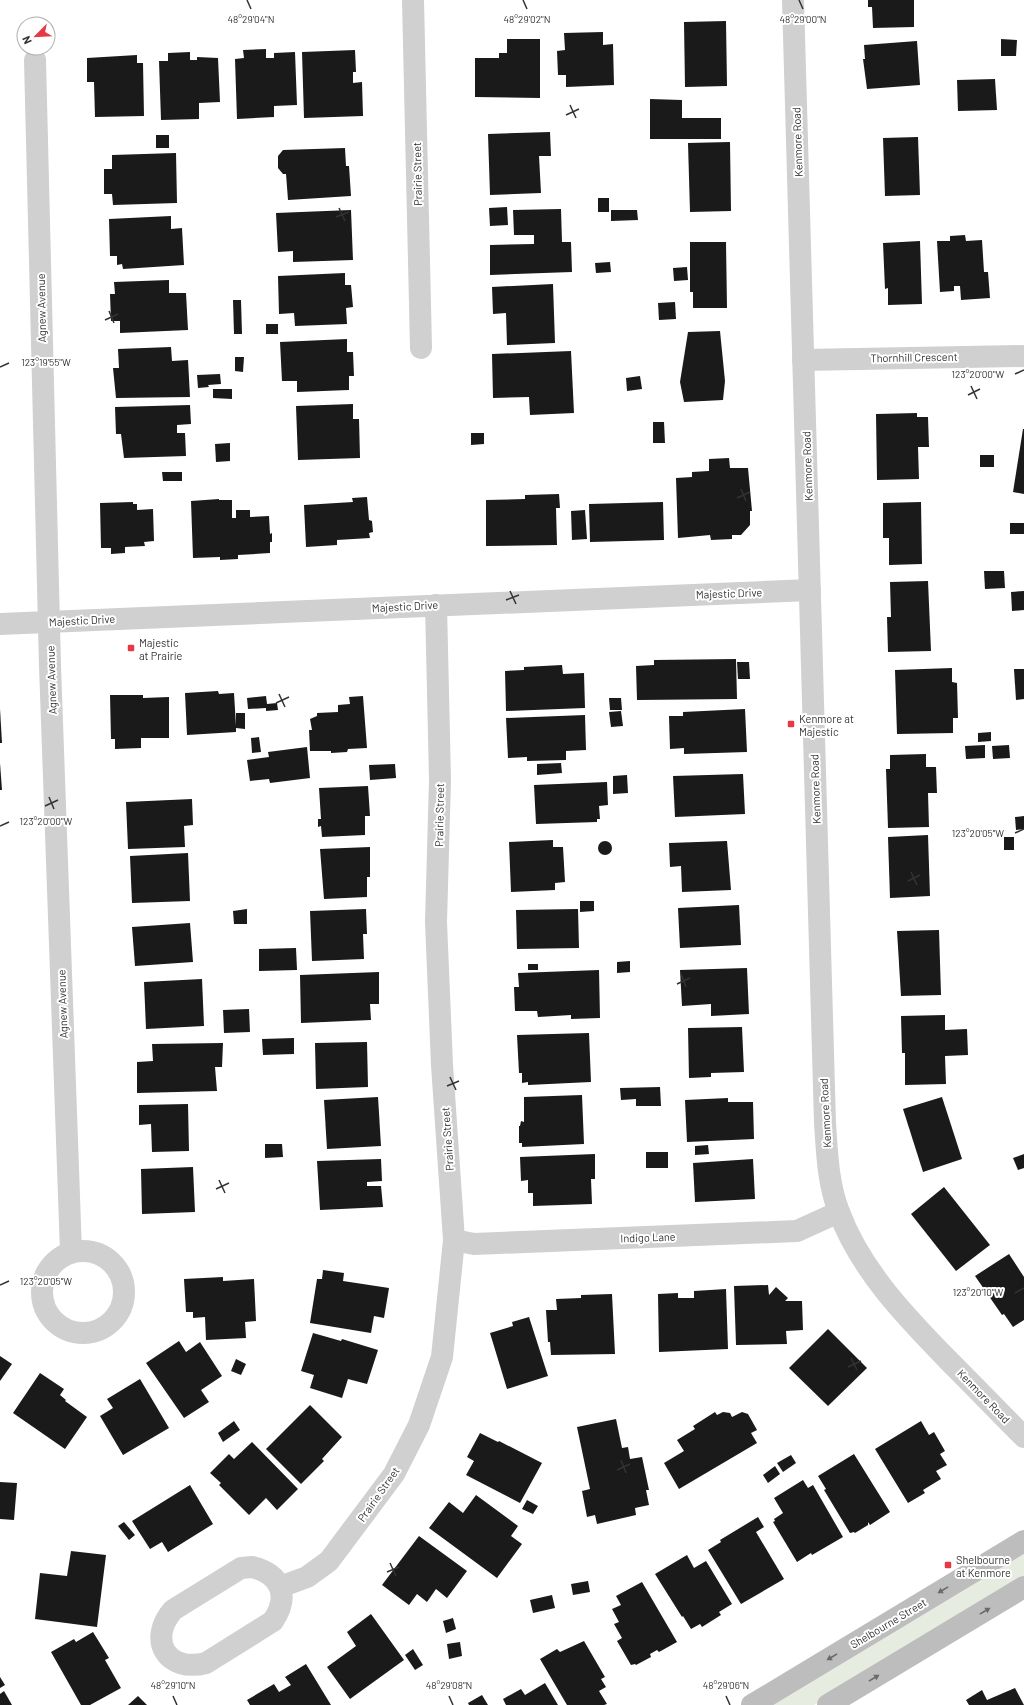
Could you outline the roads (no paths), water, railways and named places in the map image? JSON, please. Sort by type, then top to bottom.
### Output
[{"type":"main road","name":"Shelbourne Street","points":[[752,1705],[1024,1540]]},
{"type":"main road","points":[[828,1705],[1024,1587]]},
{"type":"street","name":"Prairie Street","points":[[413,0],[421,348]]},
{"type":"street","name":"Kenmore Road","points":[[793,0],[825,1123],[828,1166],[839,1212],[859,1253],[882,1287],[912,1323],[1024,1437]]},
{"type":"street","name":"Agnew Avenue","points":[[35,60],[49,622],[71,1252]]},
{"type":"street","name":"Thornhill Crescent","points":[[803,360],[1024,356]]},
{"type":"street","name":"Majestic Drive","points":[[0,624],[810,590]]},
{"type":"street","name":"Prairie Street","points":[[280,1588],[307,1577],[329,1561],[394,1474],[419,1425],[442,1357],[454,1240],[442,1065],[436,922],[440,780],[436,605]]},
{"type":"street","name":"Indigo Lane","points":[[454,1240],[474,1244],[797,1231],[839,1212]]},
{"type":"street","points":[[252,1567],[264,1570],[274,1577],[280,1588],[282,1600],[280,1611],[273,1621],[206,1663],[193,1666],[180,1664],[169,1657],[162,1646],[161,1632],[164,1620],[173,1610],[241,1568],[252,1567]]},
{"type":"place","name":"Majestic at Prairie","points":[[131,648]]},
{"type":"place","name":"Kenmore at Majestic","points":[[791,724]]},
{"type":"place","name":"Shelbourne at Kenmore","points":[[948,1565]]}]
